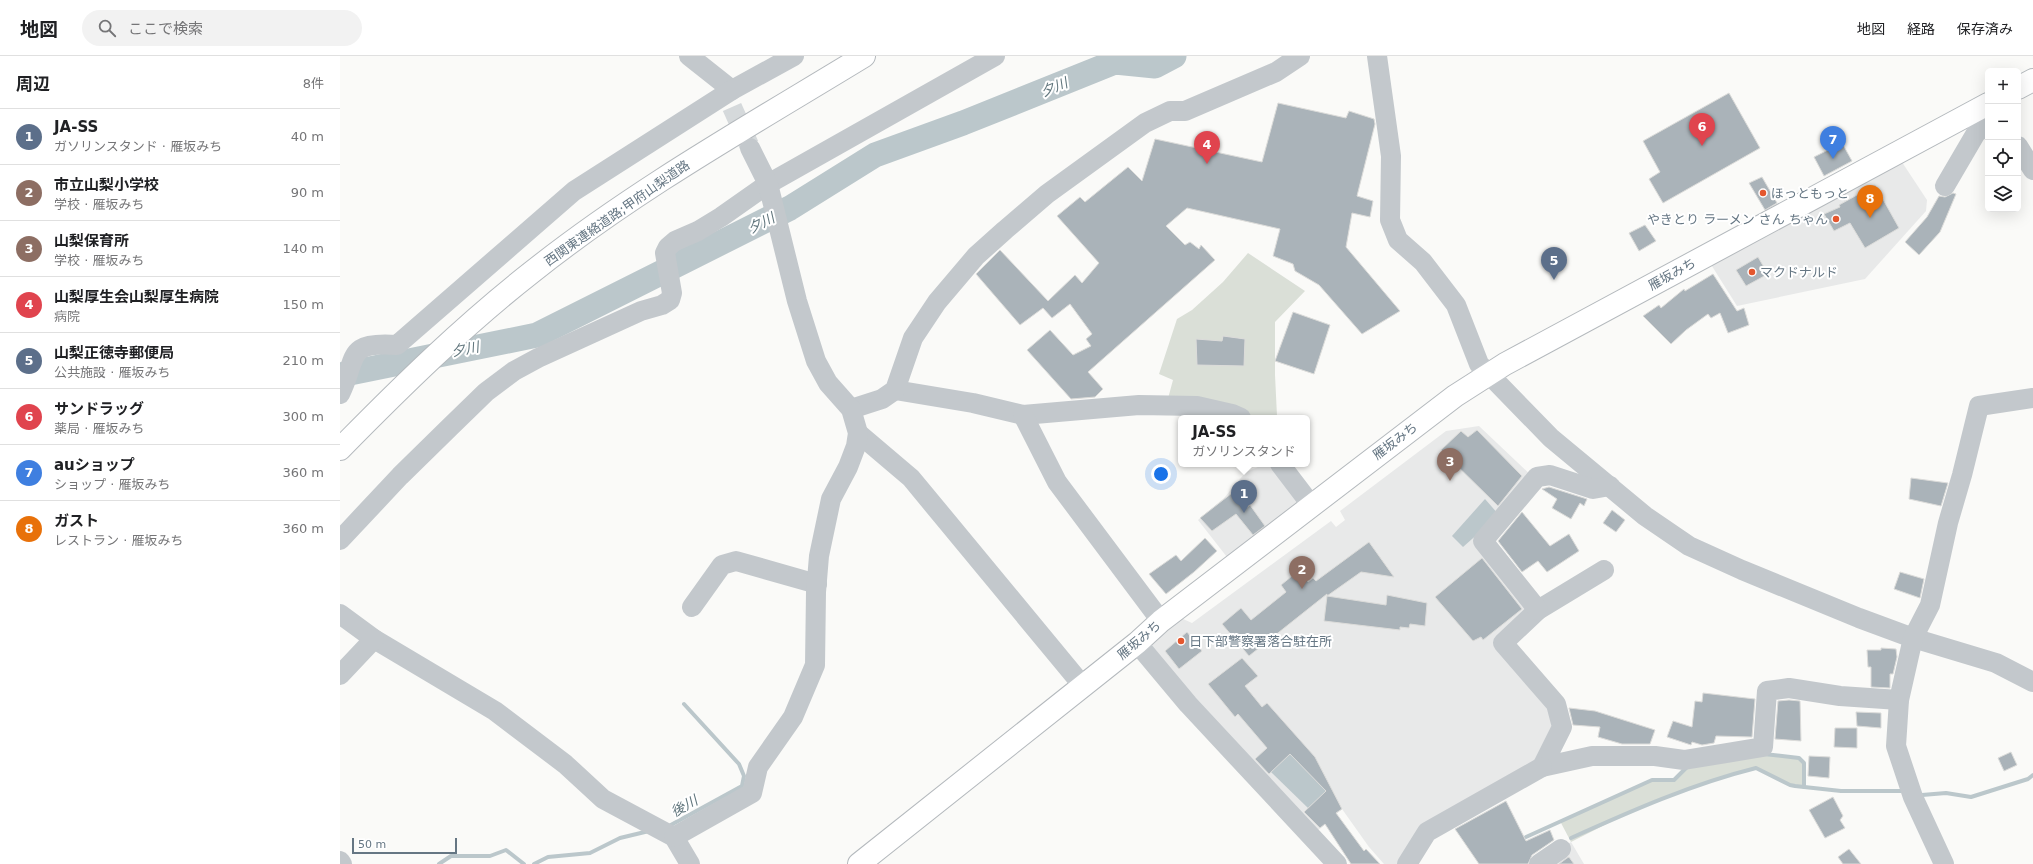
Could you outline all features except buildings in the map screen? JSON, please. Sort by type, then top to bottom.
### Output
[{"type":"highway","name":"西関東連絡道路;甲府山梨道路","points":[[340,449],[397,392],[459,334],[532,272],[611,214],[700,156],[864,56]]},
{"type":"highway","points":[[2021,86],[2033,80]]},
{"type":"highway","name":"雁坂みち","points":[[859,864],[1137,643],[1161,621],[1431,413],[1489,375],[1705,255],[1985,106]]},
{"type":"highway","points":[[340,457],[362,426]]},
{"type":"street","points":[[688,56],[730,97]]},
{"type":"street","points":[[340,540],[400,476],[486,392],[514,371],[538,358],[641,311],[662,305],[670,300],[672,293],[666,259],[668,247],[675,241],[715,220],[768,184],[995,56]]},
{"type":"street","points":[[851,409],[882,400],[895,390],[914,338],[937,302],[976,256],[1047,194],[1145,123],[1170,111],[1185,111],[1276,72],[1300,56]]},
{"type":"street","points":[[1377,56],[1391,156],[1390,220],[1398,240],[1423,262],[1456,305],[1479,364],[1551,438],[1645,516],[1689,546],[1742,570],[1913,638],[1996,663],[2033,682]]},
{"type":"street","points":[[340,394],[348,355],[367,345],[397,345],[574,190],[730,97],[786,58]]},
{"type":"street","points":[[1945,186],[1976,133],[1985,126]]},
{"type":"street","points":[[674,837],[752,793],[758,767],[771,746],[793,717],[815,666],[817,584],[820,556],[831,499],[848,467],[856,446],[858,433],[851,409],[828,383],[816,360],[797,301],[768,184],[750,148]]},
{"type":"street","points":[[2021,151],[2033,170]]},
{"type":"street","points":[[895,390],[973,403],[1023,415],[1139,405],[1197,406],[1234,415]]},
{"type":"street","points":[[1944,864],[1912,797],[1896,746],[1899,700],[1913,638],[1930,605],[1948,523],[1968,454],[1979,406],[2033,398]]},
{"type":"street","points":[[1023,415],[1056,482],[1161,621]]},
{"type":"street","points":[[858,433],[911,478],[1083,686]]},
{"type":"street","points":[[1282,467],[1312,506]]},
{"type":"street","points":[[1538,610],[1483,541],[1537,477],[1550,475],[1593,489],[1610,486]]},
{"type":"street","points":[[692,607],[722,565],[736,561],[817,584]]},
{"type":"street","points":[[1542,767],[1562,727],[1556,704],[1503,644],[1538,610],[1604,570]]},
{"type":"street","points":[[340,614],[374,639],[495,711],[565,764],[603,799],[674,837],[690,864]]},
{"type":"street","points":[[340,675],[374,639]]},
{"type":"street","points":[[1137,643],[1188,704],[1337,864]]},
{"type":"street","points":[[1407,864],[1427,832],[1542,767],[1592,756],[1655,756],[1684,760],[1763,747],[1767,690],[1789,688],[1840,696],[1899,700]]},
{"type":"street","points":[[1539,864],[1561,849]]},
{"type":"shaded area","points":[[1896,153],[1927,200],[1926,211],[1865,279],[1737,306],[1705,255]]},
{"type":"shaded area","points":[[1248,253],[1305,291],[1275,322],[1277,415],[1222,415],[1166,406],[1173,380],[1159,374],[1177,319],[1192,310],[1223,282]],"holes":[[[1223,336],[1245,339],[1244,366],[1197,365],[1196,339],[1222,341]]]},
{"type":"shaded area","points":[[1479,426],[1534,478],[1480,536],[1538,610],[1503,644],[1562,727],[1542,767],[1427,832],[1407,864],[1384,864],[1369,847],[1342,809],[1316,832],[1137,643],[1172,614],[1192,623],[1331,521],[1336,527],[1345,520],[1340,511],[1446,431]]},
{"type":"shaded area","points":[[1258,467],[1282,467],[1312,506],[1234,566],[1198,520],[1224,498],[1246,472]]},
{"type":"shaded area","points":[[1485,499],[1499,515],[1463,547],[1452,536]]},
{"type":"shaded area","points":[[1760,753],[1799,758],[1804,763],[1804,787],[1790,785],[1756,768],[1724,776],[1640,807],[1571,842],[1560,821],[1652,780],[1674,780],[1688,766]]},
{"type":"shaded area","points":[[1290,754],[1326,791],[1308,808],[1271,772]]},
{"type":"shaded area","points":[[1571,842],[1584,864],[1539,864]]},
{"type":"waterway","name":"夕川","points":[[340,375],[537,335],[790,208],[875,155],[963,123],[1115,62],[1155,66],[1174,56]]},
{"type":"waterway","name":"後川","points":[[669,826],[742,786],[744,776],[739,764],[684,704]]},
{"type":"waterway","points":[[1764,754],[1799,758],[1804,763],[1804,787]]},
{"type":"waterway","points":[[1526,837],[1652,780],[1674,780],[1687,767]]},
{"type":"waterway","points":[[1571,838],[1639,808],[1685,790],[1732,774],[1756,768],[1795,786],[1841,791],[1904,791]]},
{"type":"waterway","points":[[1922,795],[1946,793],[1971,797],[2028,779],[2033,775]]},
{"type":"waterway","name":"後川","points":[[534,864],[548,857],[590,853],[620,838],[649,831]]},
{"type":"waterway","name":"後川","points":[[439,864],[451,856],[490,856],[506,850],[524,864]]},
{"type":"tunnel","points":[[732,107],[749,145]]},
{"type":"place","name":"サンドラッグ","points":[[1702,146]]},
{"type":"place","name":"auショップ","points":[[1833,159]]},
{"type":"place","name":"山梨厚生会山梨厚生病院","points":[[1207,164]]},
{"type":"place","name":"ほっともっと","points":[[1763,193]]},
{"type":"place","name":"ガスト","points":[[1870,218]]},
{"type":"place","name":"やきとり ラーメン さん ちゃん","points":[[1836,219]]},
{"type":"place","name":"マクドナルド","points":[[1752,272]]},
{"type":"place","name":"山梨正徳寺郵便局","points":[[1554,280]]},
{"type":"place","name":"山梨保育所","points":[[1450,481]]},
{"type":"place","name":"JA-SS","points":[[1244,513]]},
{"type":"place","name":"市立山梨小学校","points":[[1302,589]]},
{"type":"place","name":"日下部警察署落合駐在所","points":[[1181,641]]}]
